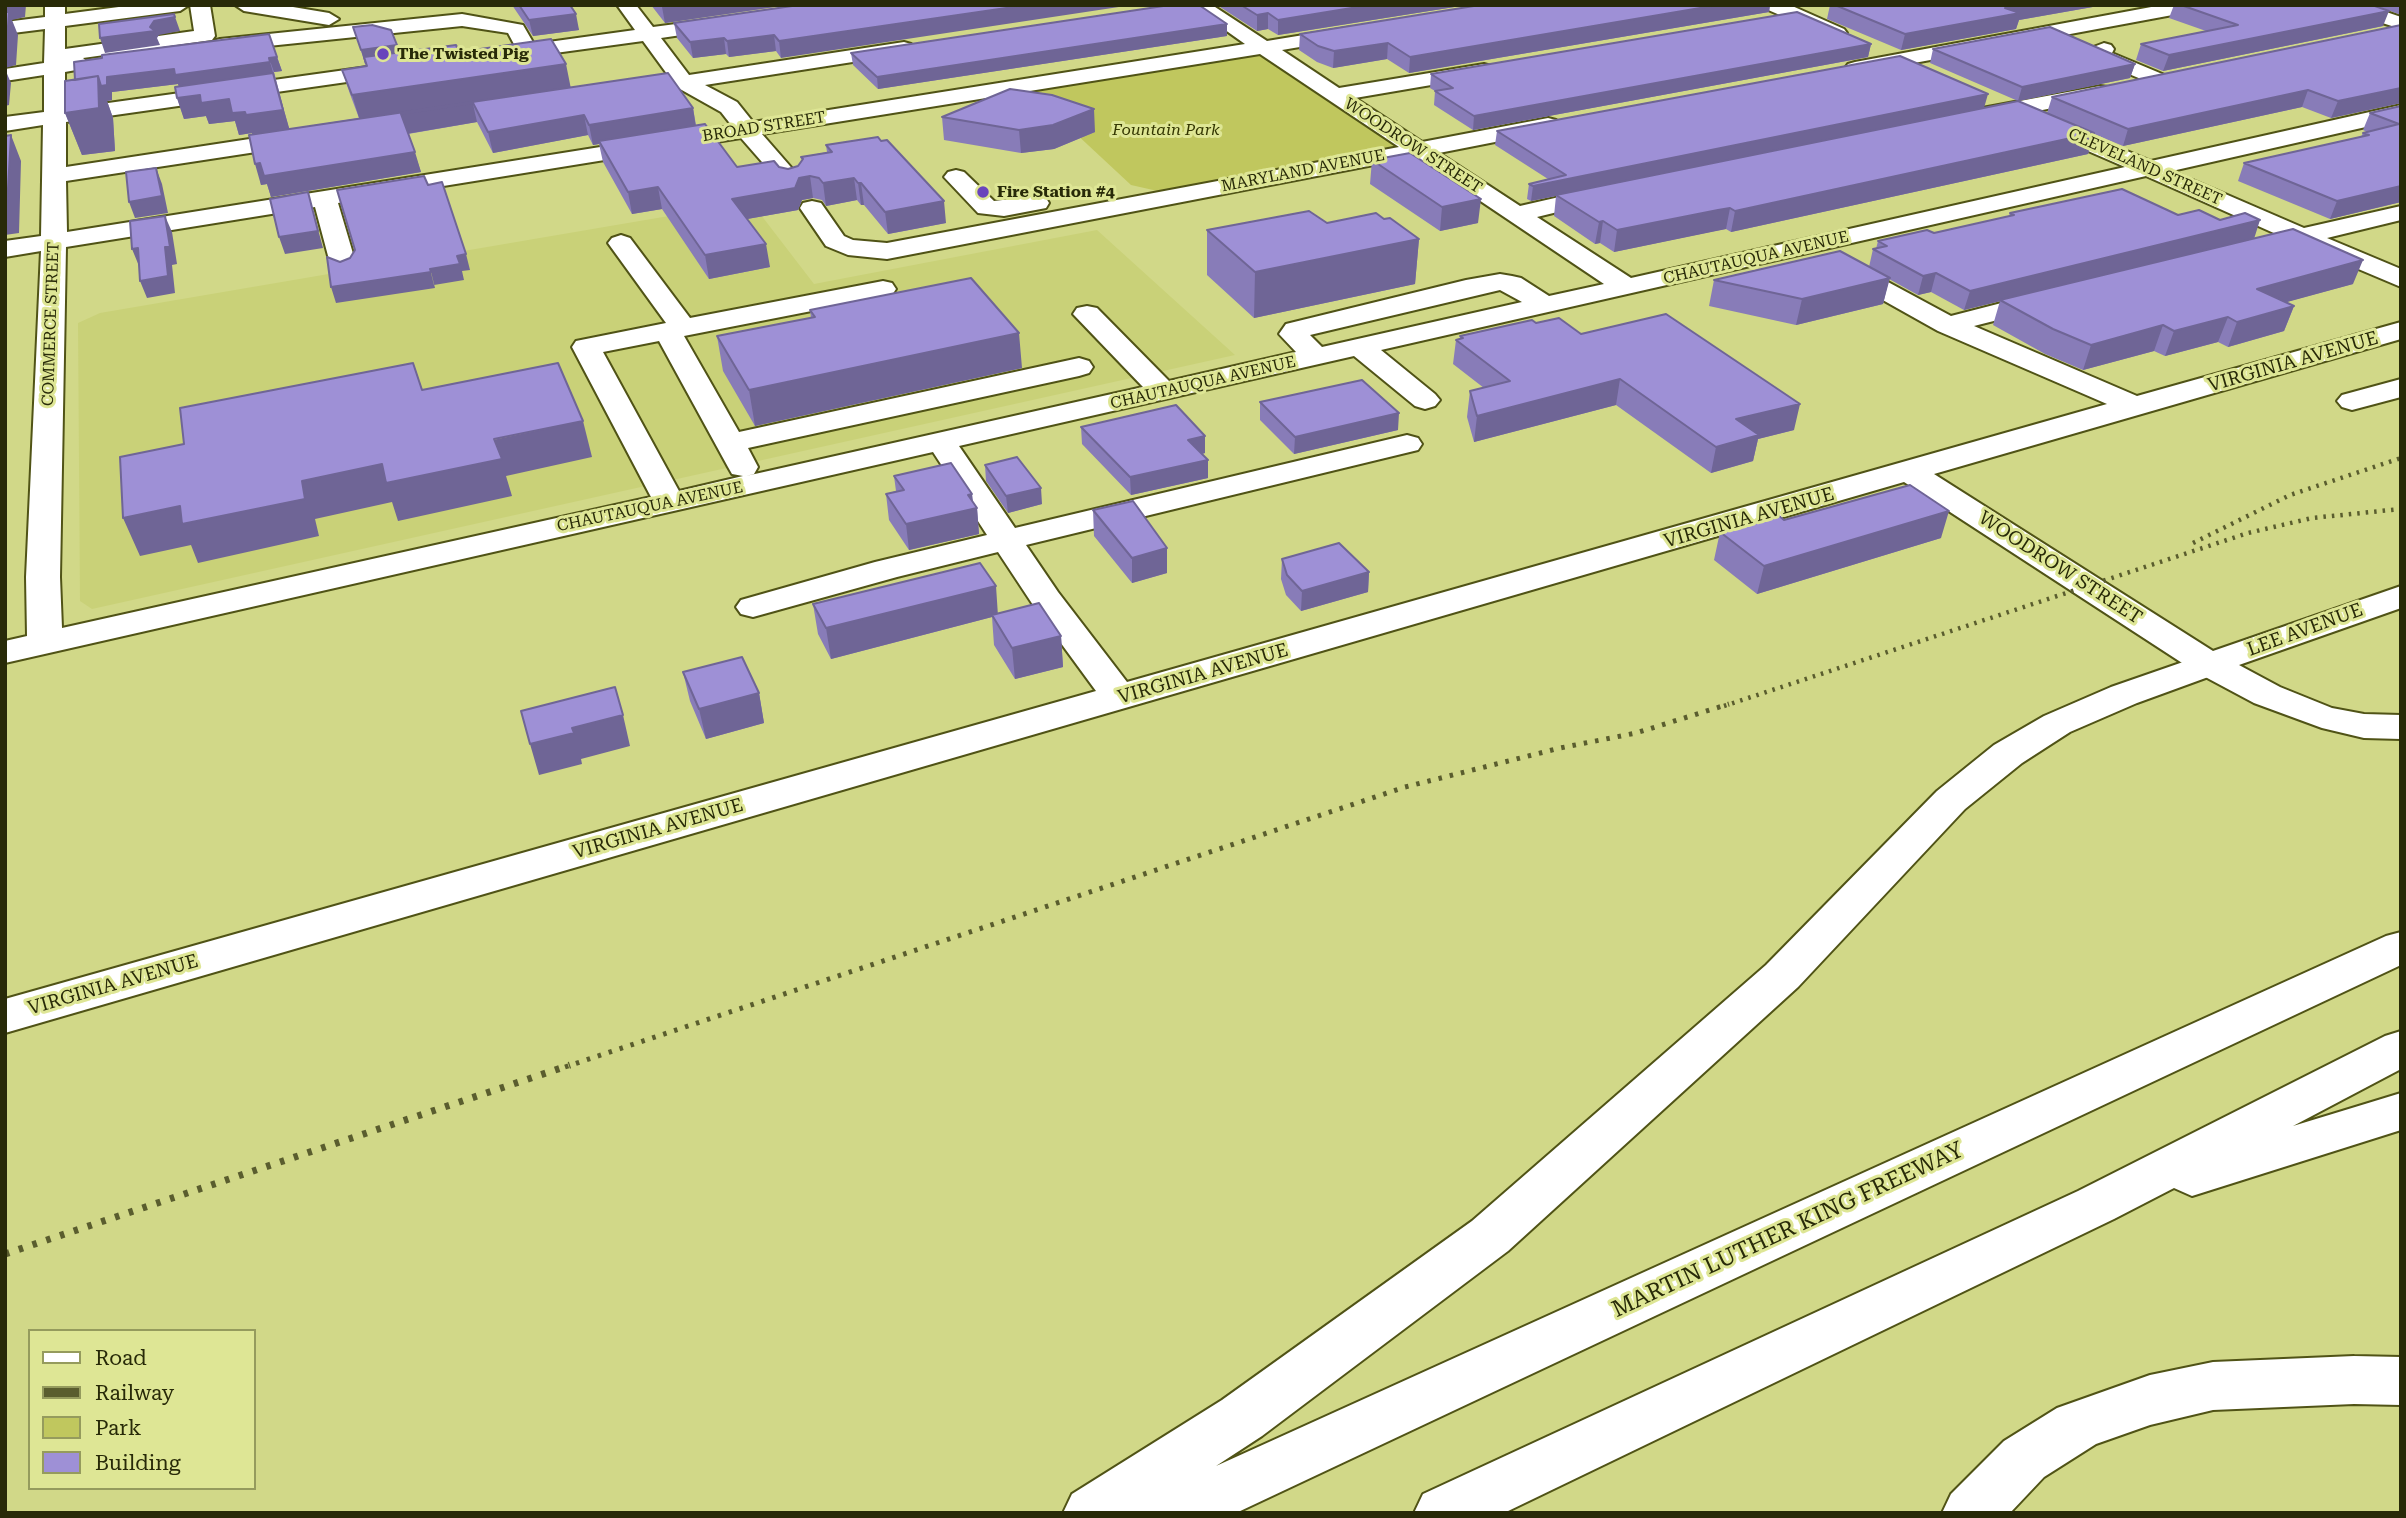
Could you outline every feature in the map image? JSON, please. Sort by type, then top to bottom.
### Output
[{"type":"main road","points":[[5,28],[55,13],[180,5]]},
{"type":"main road","points":[[5,75],[55,62],[205,36],[200,5]]},
{"type":"main road","points":[[244,5],[376,27]]},
{"type":"main road","points":[[1830,73],[2194,5]]},
{"type":"main road","points":[[2346,5],[2401,23]]},
{"type":"main road","points":[[606,12],[627,6],[684,82],[729,107],[791,181]]},
{"type":"main road","name":"WOODROW STREET","points":[[1190,6],[1263,48],[1627,287]]},
{"type":"main road","points":[[1766,14],[1797,16],[1834,9]]},
{"type":"main road","name":"COMMERCE STREET","points":[[44,643],[43,577],[54,241],[55,13]]},
{"type":"main road","points":[[1797,16],[1937,77]]},
{"type":"main road","points":[[55,62],[462,20],[516,29],[527,38]]},
{"type":"main road","points":[[489,57],[527,38],[584,34],[648,34],[743,21]]},
{"type":"main road","points":[[2090,24],[2124,41],[2095,53],[2160,80]]},
{"type":"main road","points":[[5,124],[349,76],[414,58],[399,25]]},
{"type":"main road","name":"BROAD STREET","points":[[5,249],[1373,30]]},
{"type":"main road","points":[[337,31],[349,76]]},
{"type":"main road","points":[[2374,36],[2401,31]]},
{"type":"main road","points":[[609,93],[918,46]]},
{"type":"main road","points":[[1336,95],[1504,66]]},
{"type":"main road","points":[[1953,122],[2186,74]]},
{"type":"main road","name":"CLEVELAND STREET","points":[[1974,93],[2401,279]]},
{"type":"main road","name":"CHAUTAUQUA AVENUE","points":[[5,652],[942,443],[2401,112]]},
{"type":"main road","name":"MARYLAND AVENUE","points":[[812,208],[835,241],[848,247],[887,251],[1570,121]]},
{"type":"main road","points":[[55,176],[329,134]]},
{"type":"main road","points":[[956,177],[987,208],[1004,209],[1063,198],[1115,208]]},
{"type":"main road","points":[[1516,214],[1634,187]]},
{"type":"main road","points":[[324,197],[344,267]]},
{"type":"main road","points":[[2266,245],[2401,213]]},
{"type":"main road","points":[[621,243],[675,329],[752,485]]},
{"type":"main road","points":[[1805,247],[1948,326],[2138,407]]},
{"type":"main road","points":[[1317,357],[1293,334],[1296,330],[1466,288],[1500,282],[1512,285],[1545,306]]},
{"type":"main road","points":[[670,503],[586,347],[883,289]]},
{"type":"main road","points":[[1948,326],[2076,292]]},
{"type":"main road","points":[[1087,314],[1164,392]]},
{"type":"main road","name":"VIRGINIA AVENUE","points":[[5,1016],[1911,473],[2401,330]]},
{"type":"main road","points":[[2368,340],[2401,356]]},
{"type":"main road","points":[[1360,347],[1425,400]]},
{"type":"main road","points":[[730,443],[1079,368]]},
{"type":"main road","points":[[2352,401],[2401,388]]},
{"type":"main road","points":[[942,443],[1006,540],[1120,698]]},
{"type":"main road","points":[[753,607],[887,569],[1406,444]]},
{"type":"main road","name":"WOODROW STREET","points":[[1911,473],[2209,664],[2267,695],[2322,716],[2364,726],[2401,727]]},
{"type":"main road","name":"LEE AVENUE","points":[[1091,1513],[1242,1418],[1490,1236],[1782,976],[1951,800],[2008,754],[2057,724],[2124,695],[2401,596]]},
{"type":"main road","name":"MARTIN LUTHER KING FREEWAY","points":[[1174,1513],[2401,947]]},
{"type":"main road","points":[[1443,1513],[2096,1205],[2401,1048]]},
{"type":"main road","points":[[2096,1205],[2401,1111]]},
{"type":"main road","points":[[1971,1513],[2024,1459],[2077,1426],[2150,1401],[2213,1386],[2354,1380],[2401,1381]]},
{"type":"shaded area","points":[[751,202],[814,284],[1097,230],[1235,355],[92,609],[80,601],[78,323],[100,313]]},
{"type":"green space","name":"Fountain Park","points":[[1262,55],[1401,144],[1398,148],[1162,192],[1131,185],[1030,91]]},
{"type":"building","points":[[519,5],[570,5],[576,14],[529,20]]},
{"type":"building","points":[[799,5],[1027,5],[779,41],[774,35],[690,42],[674,23]]},
{"type":"building","points":[[1170,5],[1199,5],[1227,24],[877,77],[851,53]]},
{"type":"building","points":[[1241,5],[1370,5],[1278,20],[1268,13],[1257,15]]},
{"type":"building","points":[[1480,5],[1718,5],[1410,57],[1388,43],[1334,51],[1318,46],[1300,34]]},
{"type":"building","points":[[1835,5],[2019,5],[2005,8],[2020,13],[1905,34]]},
{"type":"building","points":[[2181,5],[2372,5],[2389,11],[2169,55],[2141,44],[2238,25]]},
{"type":"building","points":[[5,12],[9,12],[5,41]]},
{"type":"building","points":[[1797,12],[1871,44],[1474,116],[1435,91],[1453,88],[1431,74]]},
{"type":"building","points":[[174,14],[175,17],[154,21],[150,27],[155,31],[100,38],[99,24]]},
{"type":"building","points":[[372,25],[391,30],[397,45],[361,50],[353,27]]},
{"type":"building","points":[[2401,25],[2401,88],[2338,101],[2308,90],[2128,129],[2052,97]]},
{"type":"building","points":[[2050,27],[2135,64],[2022,87],[1933,49]]},
{"type":"building","points":[[269,34],[277,57],[269,58],[270,62],[175,75],[174,69],[107,77],[107,85],[101,86],[98,76],[75,80],[74,62],[102,58],[102,55]]},
{"type":"building","points":[[551,39],[566,64],[352,95],[342,70],[367,66],[364,57],[456,45],[459,52]]},
{"type":"building","points":[[1900,56],[1988,94],[1533,186],[1529,184],[1566,175],[1497,131]]},
{"type":"building","points":[[273,73],[283,110],[246,115],[245,112],[232,113],[229,99],[201,103],[200,95],[177,98],[175,87]]},
{"type":"building","points":[[668,73],[693,108],[589,125],[584,115],[488,132],[473,103],[401,114],[415,152],[264,176],[260,163],[255,164],[249,135]]},
{"type":"building","points":[[98,76],[99,108],[65,113],[65,81]]},
{"type":"building","points":[[1010,89],[1052,95],[1094,109],[1053,125],[1019,130],[942,117]]},
{"type":"building","points":[[2018,101],[2094,133],[1735,211],[1730,208],[1617,230],[1556,195]]},
{"type":"building","points":[[2401,106],[2401,186],[2337,201],[2244,163],[2369,135],[2363,133],[2399,124],[2370,113]]},
{"type":"building","points":[[705,124],[737,167],[774,161],[779,167],[788,169],[798,166],[803,159],[801,157],[832,152],[826,145],[878,137],[881,141],[887,140],[944,201],[885,212],[854,178],[823,183],[819,178],[810,176],[799,178],[795,188],[732,199],[766,244],[705,255],[658,187],[628,192],[599,141]]},
{"type":"building","points":[[11,135],[7,206],[5,206],[5,136]]},
{"type":"building","points":[[1410,153],[1481,199],[1442,207],[1372,160]]},
{"type":"building","points":[[156,168],[162,196],[129,202],[126,172]]},
{"type":"building","points":[[424,176],[428,185],[442,182],[466,254],[457,256],[460,264],[430,269],[431,272],[331,287],[327,257],[340,262],[350,258],[355,250],[337,190]]},
{"type":"building","points":[[2122,189],[2178,215],[2199,210],[2220,220],[2245,213],[2260,220],[1970,291],[1936,273],[1923,276],[1873,249],[1887,246],[1878,241],[1927,230],[1934,233],[2014,215],[2010,213]]},
{"type":"building","points":[[308,192],[318,231],[279,237],[270,199]]},
{"type":"building","points":[[1309,211],[1327,223],[1376,213],[1384,219],[1390,218],[1419,239],[1255,272],[1207,230]]},
{"type":"building","points":[[165,216],[170,247],[165,247],[168,276],[140,281],[138,248],[132,249],[130,221]]},
{"type":"building","points":[[2293,229],[2363,260],[2257,289],[2294,306],[2237,322],[2228,317],[2174,331],[2163,325],[2091,345],[2053,329],[2000,300]]},
{"type":"building","points":[[1840,251],[1890,278],[1802,299],[1714,280]]},
{"type":"building","points":[[971,278],[1019,333],[749,390],[717,336],[815,317],[810,310]]},
{"type":"building","points":[[1666,314],[1800,404],[1736,419],[1759,435],[1716,447],[1620,379],[1477,416],[1470,391],[1510,381],[1456,340],[1463,338],[1460,336],[1532,320],[1536,323],[1559,318],[1581,334]]},
{"type":"building","points":[[413,363],[422,390],[558,363],[583,421],[494,439],[502,459],[386,483],[382,464],[302,481],[305,499],[182,524],[180,506],[123,518],[120,457],[184,444],[180,408]]},
{"type":"building","points":[[1362,380],[1399,413],[1295,437],[1260,402]]},
{"type":"building","points":[[1176,405],[1205,436],[1188,440],[1208,460],[1130,477],[1081,427]]},
{"type":"building","points":[[1017,457],[1041,488],[1006,496],[985,465]]},
{"type":"building","points":[[951,463],[972,494],[968,495],[977,508],[906,524],[886,494],[904,490],[894,476]]},
{"type":"building","points":[[1910,485],[1949,511],[1764,566],[1720,532],[1778,515],[1784,520]]},
{"type":"building","points":[[1133,501],[1167,548],[1132,558],[1093,510]]},
{"type":"building","points":[[1339,543],[1369,572],[1302,591],[1287,575],[1282,559]]},
{"type":"building","points":[[980,563],[996,586],[826,628],[813,604]]},
{"type":"building","points":[[1039,603],[1061,636],[1012,648],[992,615]]},
{"type":"building","points":[[742,657],[759,693],[699,709],[683,672]]},
{"type":"building","points":[[615,687],[623,715],[572,728],[574,733],[530,744],[521,711]]},
{"type":"railway","points":[[2193,543],[2290,495],[2401,458]]},
{"type":"railway","points":[[1724,706],[2248,533],[2312,518],[2401,509]]},
{"type":"railway","points":[[565,1067],[1405,787],[1560,748],[1636,733],[1729,704]]},
{"type":"railway","points":[[5,1254],[570,1065]]},
{"type":"place","name":"The Twisted Pig","points":[[383,54]]},
{"type":"place","name":"Fire Station #4","points":[[983,192]]}]
